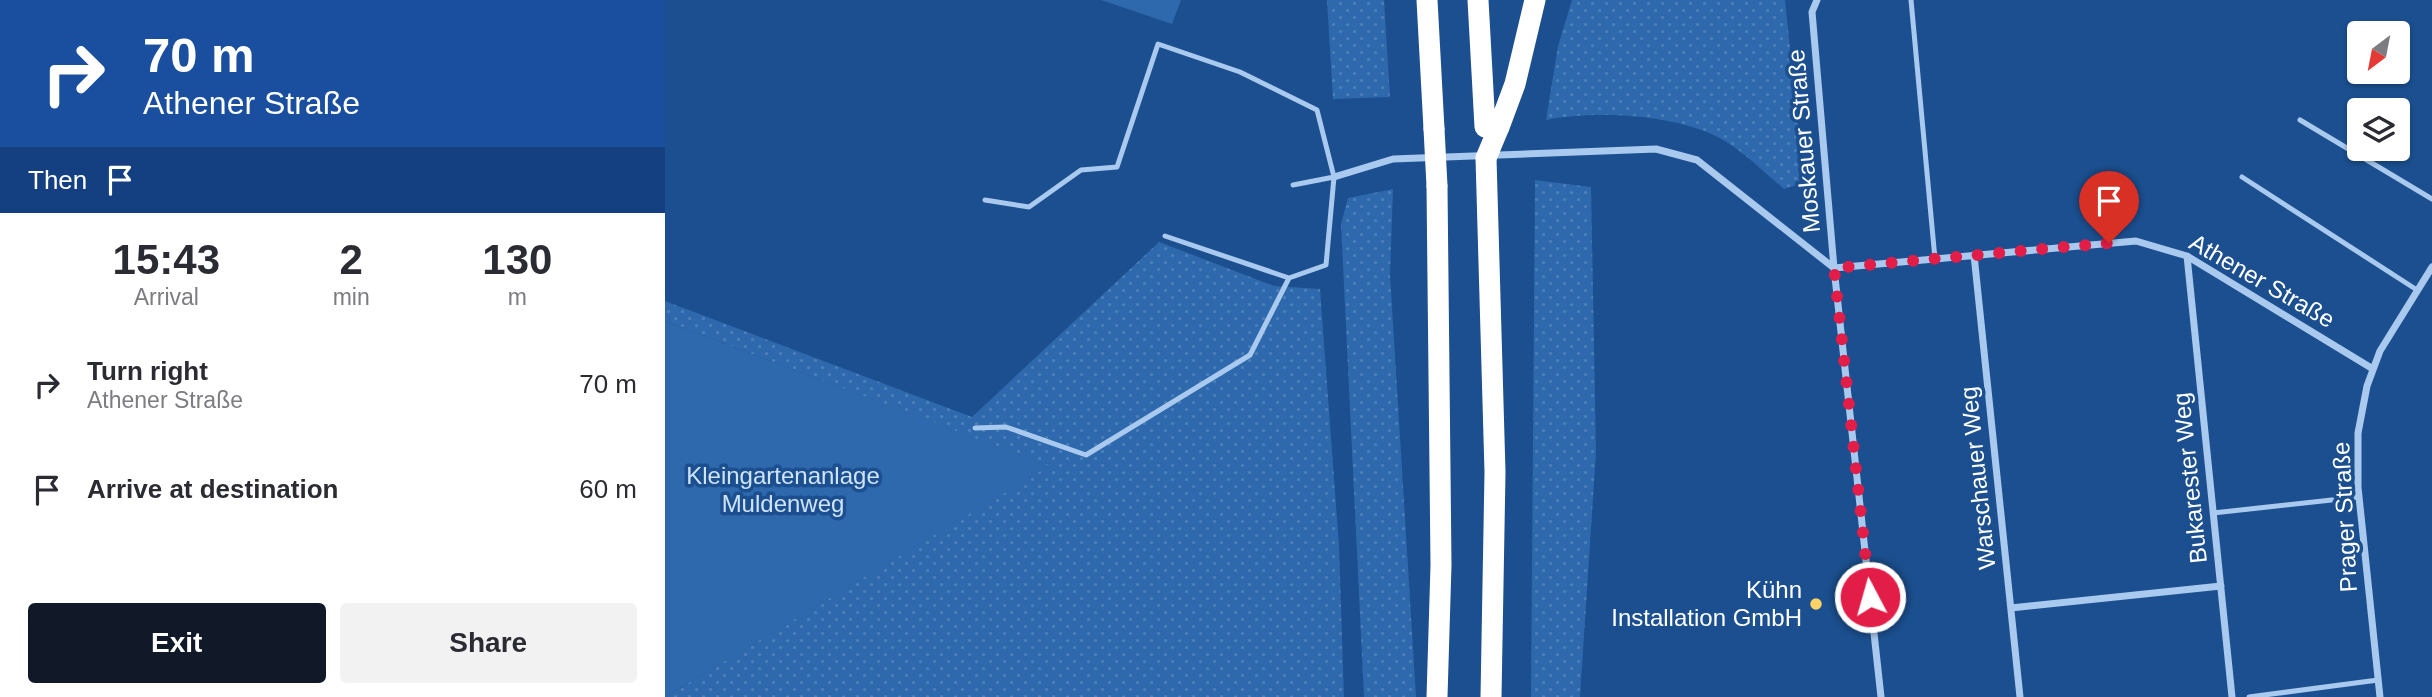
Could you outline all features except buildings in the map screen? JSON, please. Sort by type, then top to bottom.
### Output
[{"type":"highway","points":[[1427,0],[1437,186],[1441,551],[1437,697]]},
{"type":"highway","points":[[1478,0],[1492,127]]},
{"type":"highway","points":[[1491,697],[1495,472],[1486,158],[1492,127],[1515,84],[1535,0]]},
{"type":"street","name":"Moskauer Straße","points":[[1817,0],[1812,12],[1834,268],[1881,697]]},
{"type":"street","points":[[1334,177],[1392,159],[1656,149],[1697,160],[1834,268]]},
{"type":"street","name":"Athener Straße","points":[[1834,268],[2136,241],[2187,256],[2373,369]]},
{"type":"street","name":"Warschauer Weg","points":[[1974,255],[2020,697]]},
{"type":"street","name":"Bukarester Weg","points":[[2187,256],[2232,697]]},
{"type":"street","name":"Prager Straße","points":[[2380,697],[2359,498],[2358,433],[2373,369],[2384,343],[2432,267]]},
{"type":"street","points":[[2011,608],[2221,586]]},
{"type":"lane","points":[[1911,0],[1935,258]]},
{"type":"lane","points":[[985,200],[1029,207],[1081,170],[1117,167],[1158,44],[1240,72],[1317,110],[1334,177],[1326,265],[1289,278],[1165,236]]},
{"type":"lane","points":[[2300,120],[2432,199]]},
{"type":"lane","points":[[1293,185],[1334,177]]},
{"type":"lane","points":[[2242,177],[2417,290]]},
{"type":"lane","points":[[975,428],[1006,427],[1086,455],[1250,355],[1289,278]]},
{"type":"lane","points":[[2213,513],[2359,498]]},
{"type":"lane","points":[[2249,697],[2378,680]]},
{"type":"green space","points":[[1101,0],[1181,0],[1172,24]]},
{"type":"green space","points":[[1327,0],[1384,0],[1390,97],[1333,99]]},
{"type":"green space","points":[[1572,0],[1785,0],[1804,183],[1784,189],[1725,141],[1685,125],[1613,115],[1546,120],[1558,46]]},
{"type":"green space","points":[[1535,180],[1591,187],[1596,452],[1580,697],[1531,697]]},
{"type":"green space","points":[[1393,189],[1390,275],[1416,697],[1364,697],[1341,224],[1348,198]]},
{"type":"green space","points":[[1159,242],[1274,286],[1320,289],[1339,546],[1344,697],[665,697],[1048,466],[665,321],[665,301],[972,417]]},
{"type":"green space","name":"Kleingartenanlage Muldenweg","points":[[665,321],[1049,466],[665,697]]},
{"type":"place","name":"Kühn Installation GmbH","points":[[1816,604]]},
{"type":"route","points":[[1870,597],[1834,268],[2109,243]]}]
